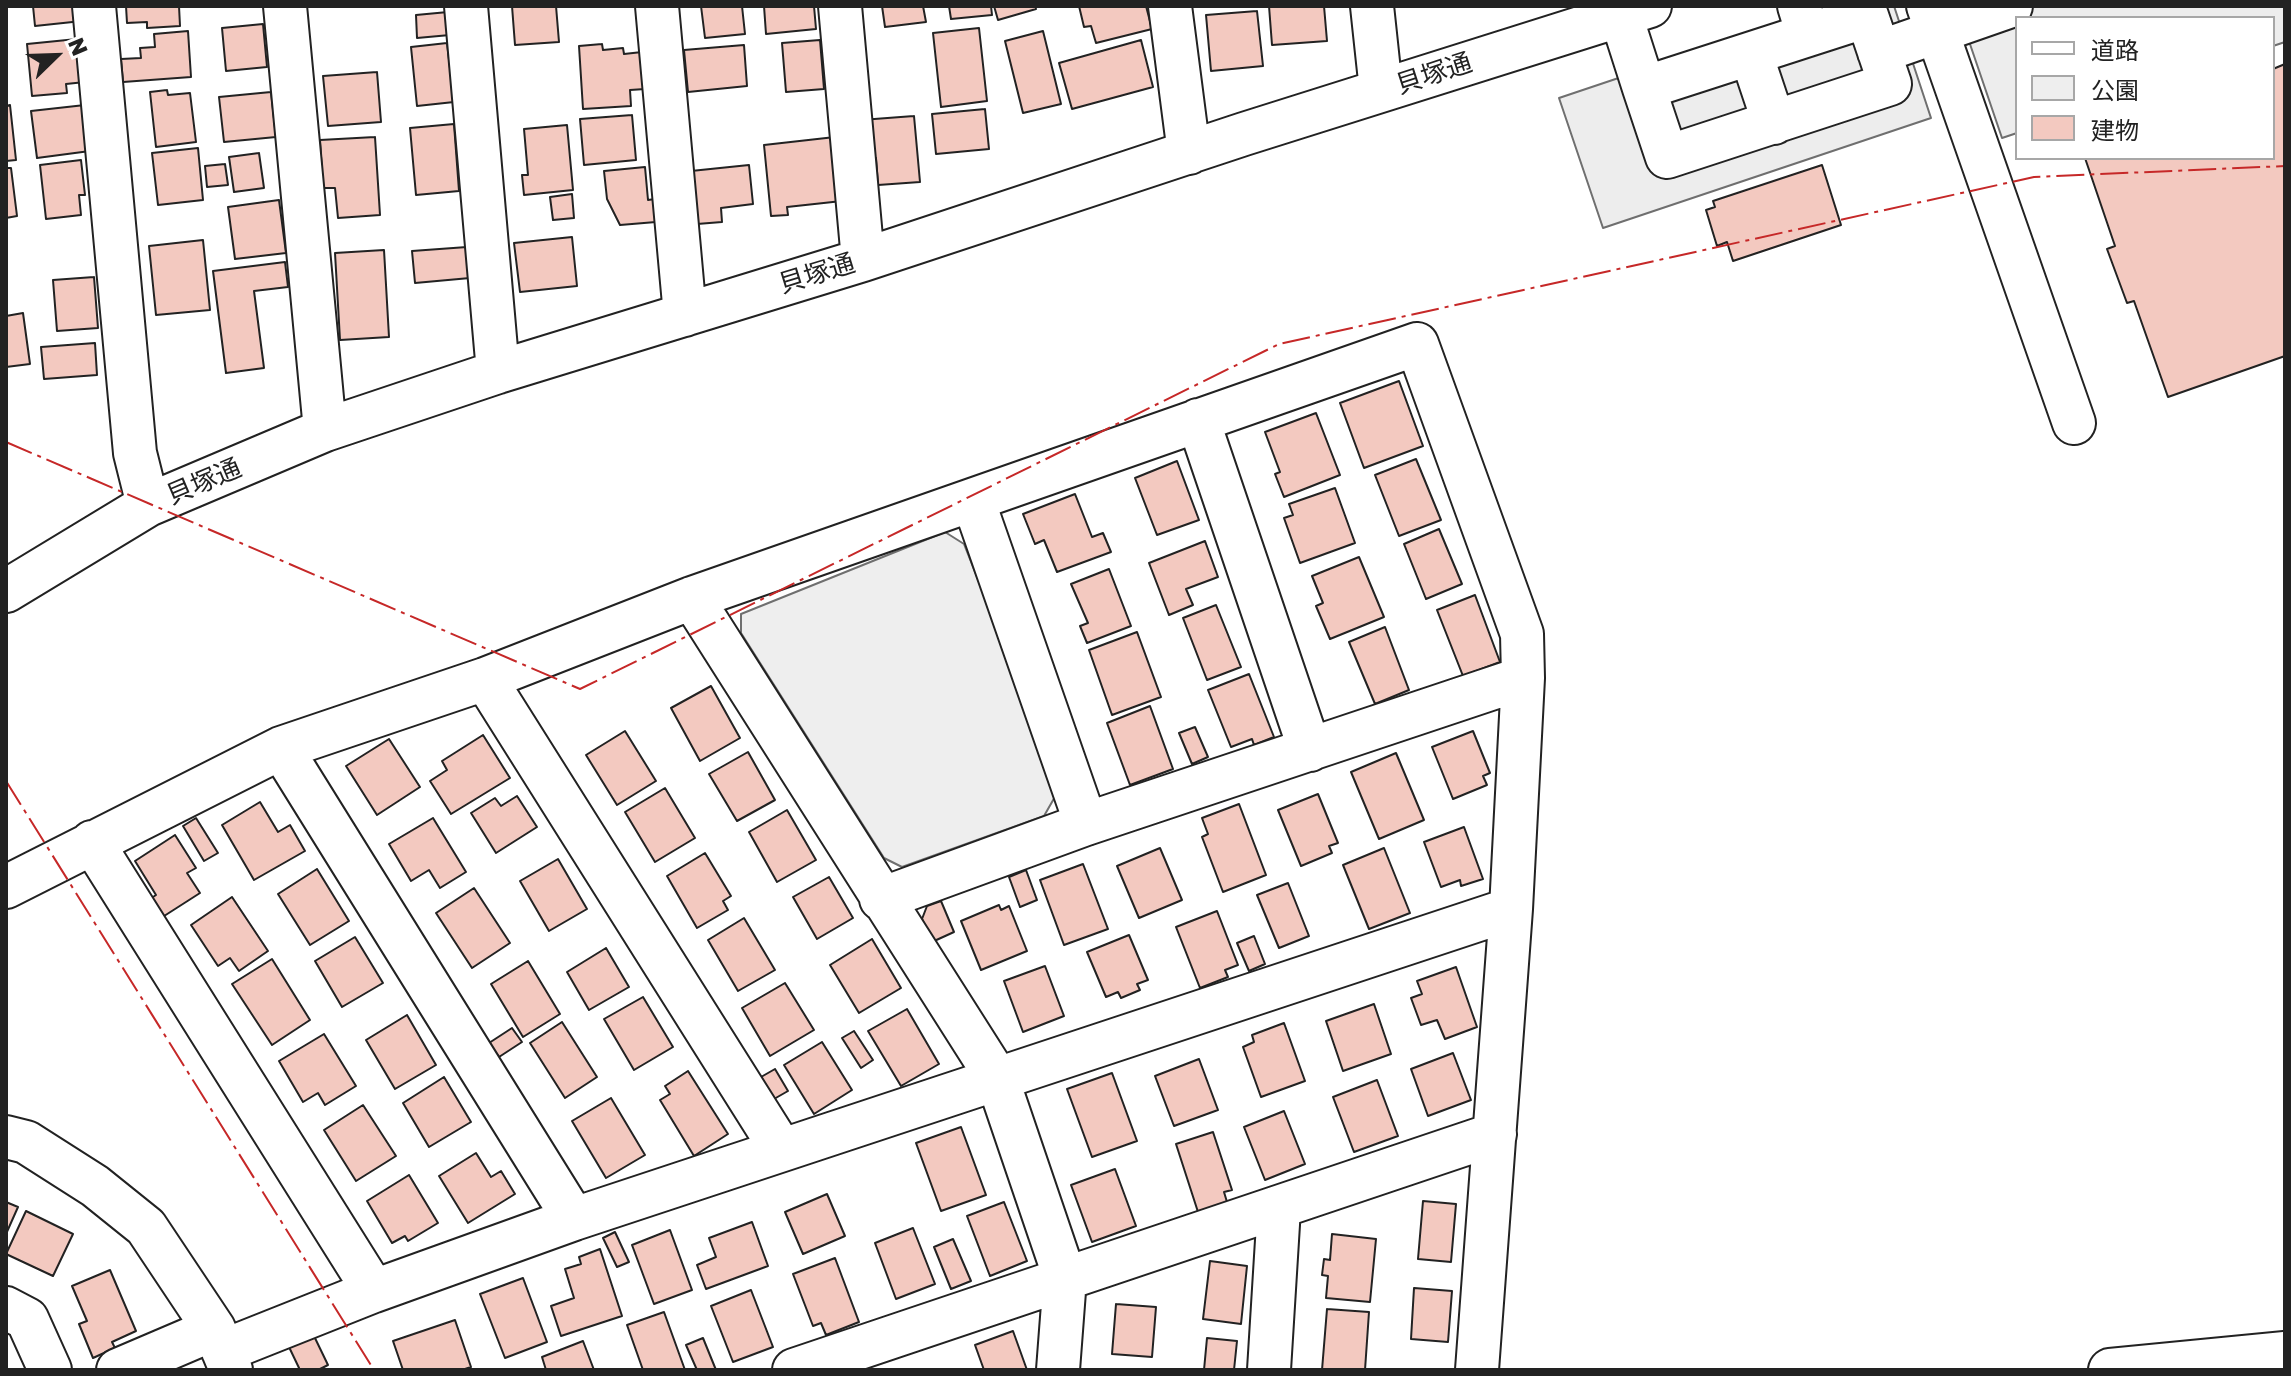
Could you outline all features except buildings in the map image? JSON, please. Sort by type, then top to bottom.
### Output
[{"type":"street","points":[[94,6],[135,453],[148,505]]},
{"type":"street","points":[[285,6],[325,430]]},
{"type":"street","points":[[466,6],[498,372]]},
{"type":"street","points":[[657,6],[685,315]]},
{"type":"street","points":[[840,6],[863,260]]},
{"type":"street","points":[[1170,6],[1189,153]]},
{"type":"street","points":[[1372,6],[1381,90]]},
{"type":"street","points":[[1879,52],[1933,18],[2011,6]]},
{"type":"street","points":[[1636,11],[1644,88],[1667,157],[1890,84],[1867,16],[1803,21],[1751,54],[1644,88]]},
{"type":"street","name":"貝塚通","points":[[6,591],[148,505],[325,430],[498,372],[863,260],[1381,90],[1539,23],[1636,11]]},
{"type":"street","points":[[1933,18],[2074,423]]},
{"type":"street","points":[[1751,54],[1774,123]]},
{"type":"street","points":[[6,887],[281,748],[485,679],[692,598],[1417,344],[1522,634],[1523,678],[1511,909],[1477,1370]]},
{"type":"street","points":[[1198,420],[1310,750]]},
{"type":"street","points":[[973,500],[1086,824]]},
{"type":"street","points":[[692,598],[997,1078],[1065,1278],[1058,1370]]},
{"type":"street","points":[[881,899],[1086,824],[1523,678]]},
{"type":"street","points":[[485,679],[781,1149]]},
{"type":"street","points":[[281,748],[574,1219]]},
{"type":"street","points":[[92,842],[374,1291]]},
{"type":"street","points":[[118,1370],[223,1350],[374,1291],[574,1219],[1511,909]]},
{"type":"street","points":[[794,1370],[1495,1134]]},
{"type":"street","points":[[6,1137],[26,1142],[95,1186],[146,1227],[223,1350]]},
{"type":"street","points":[[1269,1370],[1279,1208]]},
{"type":"street","points":[[6,1308],[27,1319],[50,1370]]},
{"type":"street","points":[[2110,1370],[2285,1353]]},
{"type":"green space","points":[[945,532],[964,544],[1060,788],[1044,816],[902,867],[884,858],[741,633],[741,614]]},
{"type":"shaded area","points":[[1833,6],[1894,6],[1931,118],[1603,228],[1559,98]]},
{"type":"shaded area","points":[[1957,6],[2285,6],[2285,42],[2275,45],[2275,16],[2015,16],[2015,134],[2002,138]]},
{"type":"power","points":[[6,442],[580,689],[1279,344],[2034,177],[2285,166]]},
{"type":"power","points":[[6,781],[374,1370]]}]
